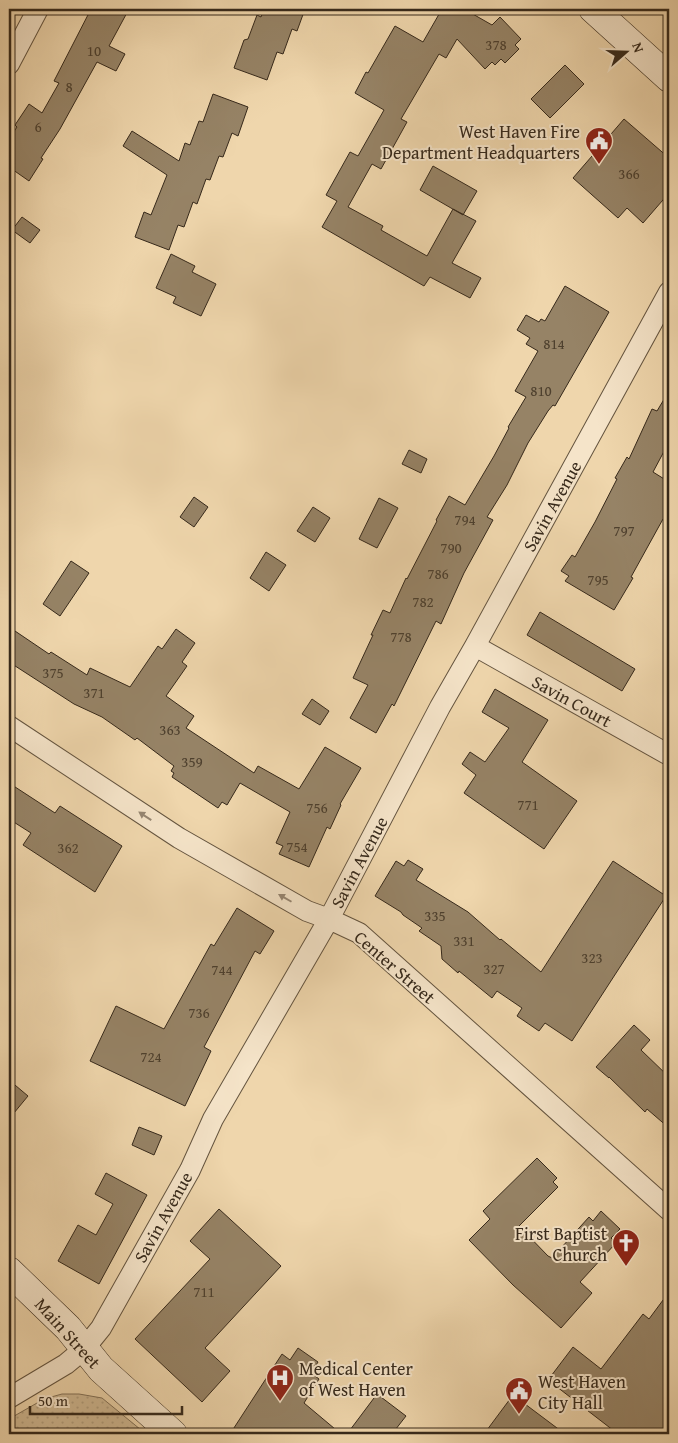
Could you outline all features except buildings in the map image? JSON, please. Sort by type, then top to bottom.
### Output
[{"type":"main road","points":[[594,9],[669,78]]},
{"type":"main road","name":"Main Street","points":[[9,1271],[68,1328],[101,1369],[173,1434]]},
{"type":"street","points":[[9,64],[38,9]]},
{"type":"street","name":"Savin Avenue","points":[[9,1398],[66,1364],[84,1348],[101,1328],[190,1170],[213,1120],[329,919],[440,707],[669,292]]},
{"type":"street","name":"Savin Court","points":[[475,646],[669,756]]},
{"type":"street","name":"Center Street","points":[[9,726],[179,838],[307,911],[359,933],[669,1210]]},
{"type":"shaded area","points":[[62,1394],[79,1394],[102,1398],[146,1434],[9,1434],[9,1419],[44,1399]]},
{"type":"place","name":"West Haven Fire Department Headquarters","points":[[599,165]]},
{"type":"place","name":"First Baptist Church","points":[[626,1267]]},
{"type":"place","name":"Medical Center of West Haven","points":[[280,1402]]},
{"type":"place","name":"West Haven City Hall","points":[[519,1415]]}]
